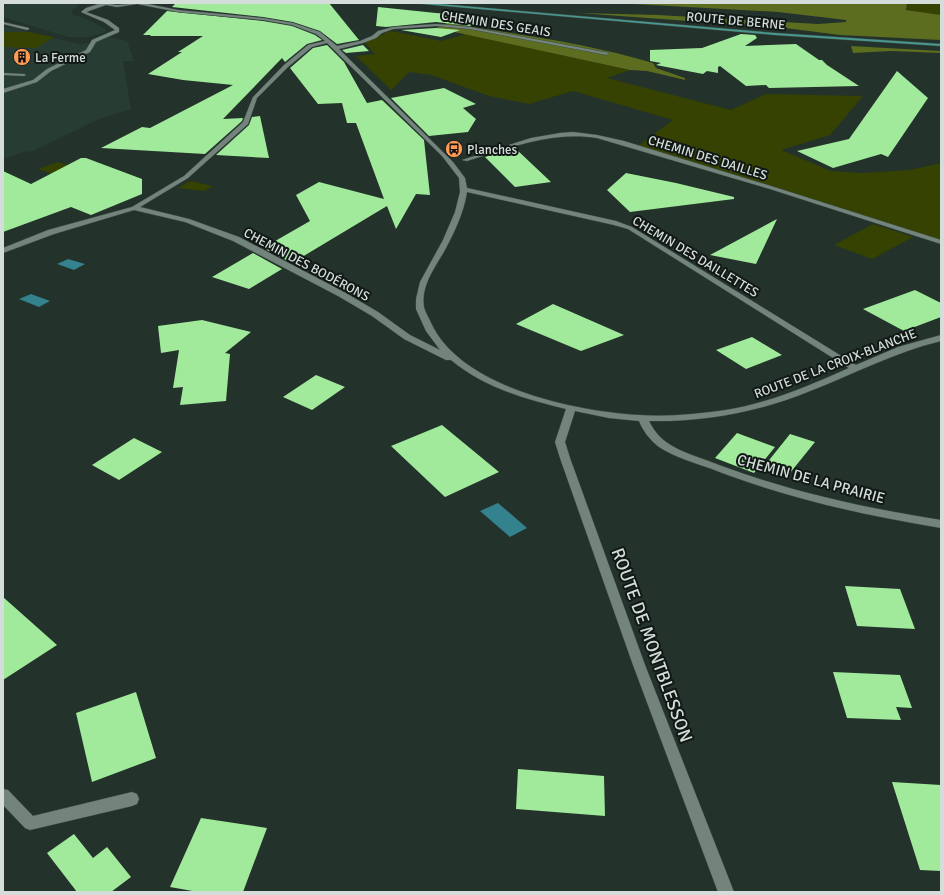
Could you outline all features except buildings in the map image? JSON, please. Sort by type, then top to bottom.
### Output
[{"type":"main road","name":"ROUTE DE BERNE","points":[[414,3],[775,34],[941,45]]},
{"type":"main road","name":"ROUTE DE BERNE","points":[[455,3],[506,10]]},
{"type":"street","points":[[3,91],[18,85],[35,81],[49,70],[88,51],[94,41],[117,31],[117,29],[110,23],[83,12],[87,9],[104,4],[117,6],[137,3],[178,11],[281,22],[312,30],[329,41],[452,163],[462,178],[464,189]]},
{"type":"street","points":[[3,23],[27,29],[11,30]]},
{"type":"street","name":"CHEMIN DES GEAIS","points":[[336,48],[361,42],[374,37],[380,32],[393,28],[436,25],[470,28],[607,54]]},
{"type":"street","points":[[3,252],[51,232],[134,208],[186,177],[246,123],[254,98],[275,76],[310,46],[329,41]]},
{"type":"street","points":[[3,74],[24,75]]},
{"type":"street","name":"CHEMIN DES DAILLES","points":[[465,160],[545,137],[578,134],[613,141],[701,166],[941,242]]},
{"type":"street","name":"ROUTE DE LA CROIX-BLANCHE","points":[[464,189],[459,211],[422,286],[420,307],[431,335],[445,351],[460,363],[493,384],[526,396],[571,409],[605,415],[643,418],[673,419],[735,412],[789,396],[898,351],[941,338]]},
{"type":"street","name":"CHEMIN DES DAILLETTES","points":[[464,189],[616,223],[630,228],[855,368]]},
{"type":"street","name":"CHEMIN DES BODÉRONS","points":[[134,208],[187,220],[236,239],[342,294],[375,314],[407,337],[460,363]]},
{"type":"street","name":"ROUTE DE MONTBLESSON","points":[[571,409],[560,442],[565,458],[639,665],[726,892]]},
{"type":"street","name":"CHEMIN DE LA PRAIRIE","points":[[643,418],[647,429],[666,446],[725,471],[801,495],[895,517],[941,524]]},
{"type":"street","points":[[3,796],[30,823],[132,799]]},
{"type":"shaded area","points":[[3,3],[78,3],[79,4],[77,7],[72,10],[72,14],[91,21],[105,29],[106,32],[88,37],[68,37],[3,17]]},
{"type":"shaded area","points":[[3,26],[80,44],[97,42],[109,37],[127,41],[134,61],[123,61],[131,109],[99,119],[31,152],[27,151],[3,159]]},
{"type":"green space","points":[[616,3],[907,3],[906,10],[941,15],[941,40],[840,35],[785,28],[579,13],[658,15],[818,24],[846,22],[846,20],[778,12]]},
{"type":"green space","points":[[907,3],[941,3],[941,15],[906,10]]},
{"type":"green space","points":[[447,23],[551,40],[628,56],[653,63],[656,68],[685,78],[685,80],[647,71],[630,70],[436,28]]},
{"type":"green space","points":[[391,31],[441,41],[466,34],[630,70],[607,78],[731,110],[766,94],[863,96],[830,135],[781,150],[831,171],[862,173],[910,170],[941,163],[941,240],[638,146],[673,120],[573,91],[529,104],[489,96],[431,75],[409,72],[391,90],[356,56],[375,54],[364,42]]},
{"type":"green space","points":[[3,32],[29,32],[54,37],[36,48],[3,47]]},
{"type":"green space","points":[[851,46],[941,51],[941,53],[891,51],[853,53]]},
{"type":"green space","points":[[58,162],[75,168],[55,175],[38,169]]},
{"type":"green space","points":[[190,181],[213,186],[204,191],[178,188]]},
{"type":"green space","points":[[873,224],[913,237],[872,259],[834,245]]},
{"type":"water","points":[[68,259],[85,264],[74,270],[57,264]]},
{"type":"water","points":[[31,294],[50,301],[39,307],[19,299]]},
{"type":"water","points":[[498,503],[527,528],[510,537],[480,511]]},
{"type":"place","name":"La Ferme","points":[[22,57]]},
{"type":"place","name":"Planches","points":[[454,149]]}]
